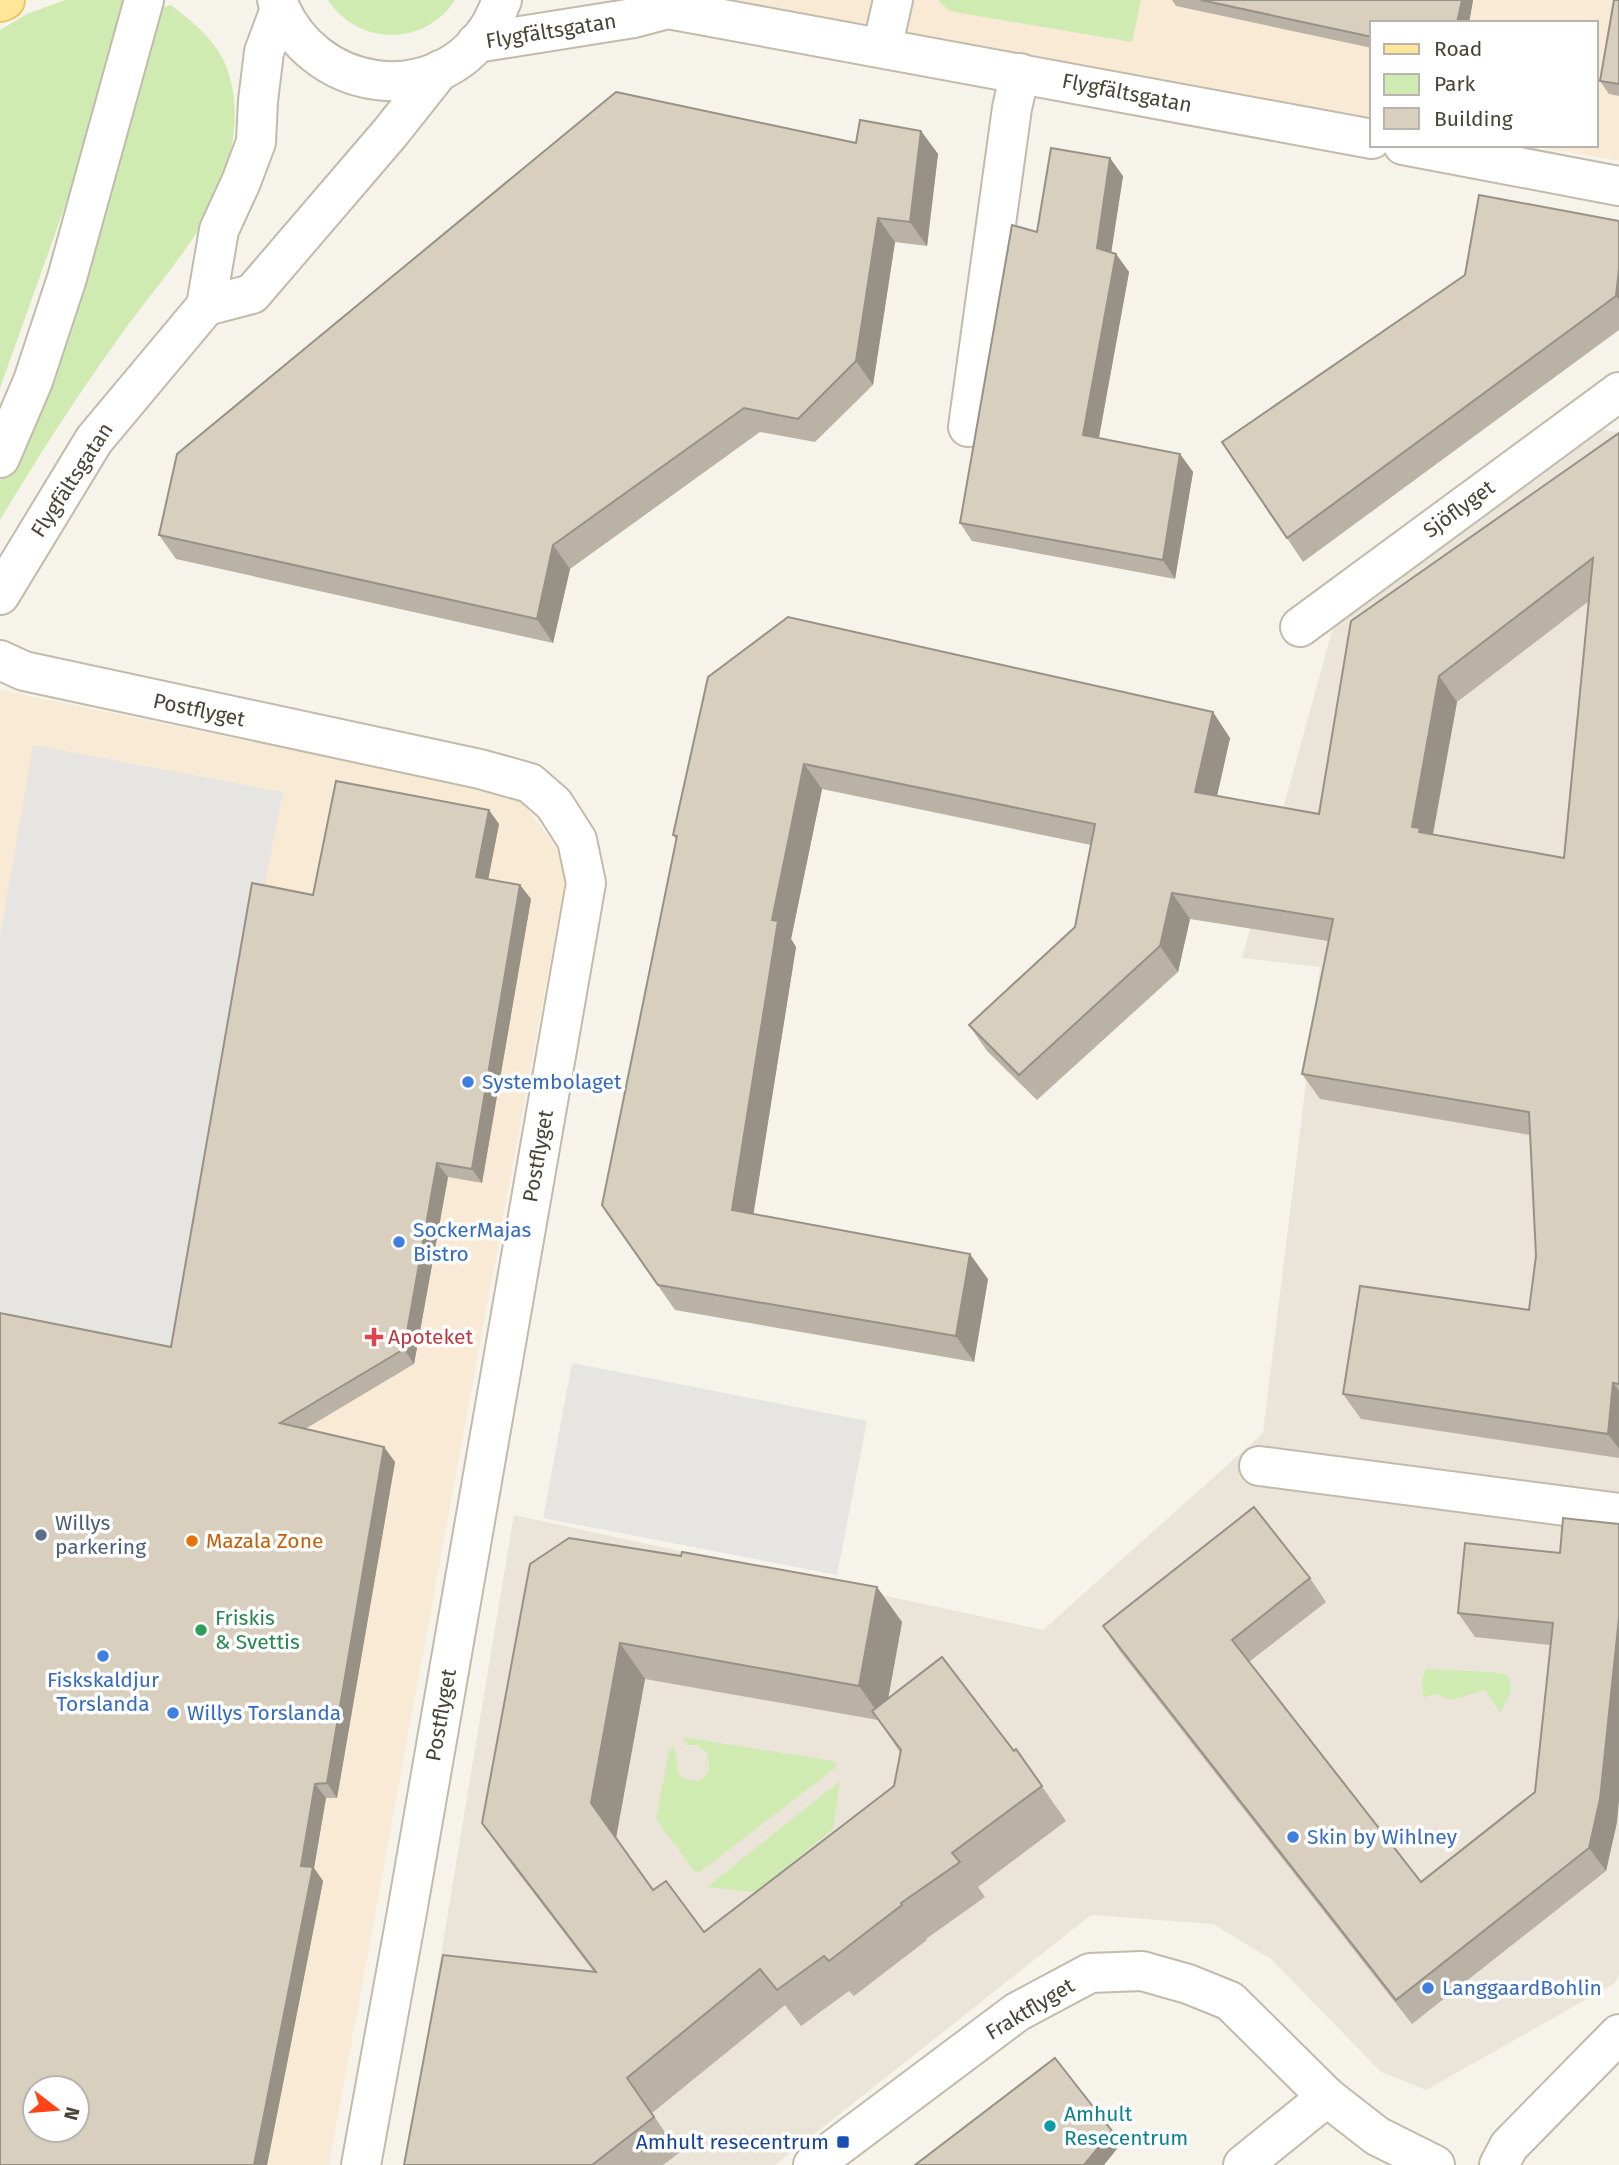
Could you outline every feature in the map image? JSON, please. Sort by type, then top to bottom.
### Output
[{"type":"main road","points":[[0,2],[5,0]]},
{"type":"street","points":[[0,458],[33,381],[67,278],[144,0]]},
{"type":"street","name":"Flygfältsgatan","points":[[278,4],[300,41],[314,54],[347,74],[375,80],[404,81],[454,63],[488,30],[502,0]]},
{"type":"street","points":[[882,47],[893,0]]},
{"type":"street","name":"Flygfältsgatan","points":[[0,596],[94,440],[206,306],[219,230],[256,142],[264,52],[278,4]]},
{"type":"street","name":"Flygfältsgatan","points":[[476,43],[634,18],[662,4],[1370,139]]},
{"type":"street","name":"Flygfältsgatan","points":[[206,306],[252,294],[390,133],[440,70]]},
{"type":"street","points":[[968,427],[1012,108],[1020,73]]},
{"type":"street","points":[[1414,147],[1619,186]]},
{"type":"street","name":"Sjöflyget","points":[[1300,627],[1619,392]]},
{"type":"street","name":"Postflyget","points":[[0,660],[24,671],[480,769],[530,783],[554,804],[577,840],[586,883],[361,2165]]},
{"type":"street","points":[[1259,1466],[1619,1513]]},
{"type":"street","name":"Fraktflyget","points":[[813,2165],[1017,2012],[1090,1973],[1142,1971],[1188,1984],[1230,2001],[1327,2097],[1377,2136],[1435,2165]]},
{"type":"street","points":[[1499,2165],[1509,2146],[1619,2034]]},
{"type":"street","points":[[1243,2165],[1327,2097]]},
{"type":"shaded area","points":[[698,0],[1619,0],[1619,161],[1540,147],[1598,147],[1598,21],[1370,21],[1370,118]]},
{"type":"shaded area","points":[[1591,429],[1619,432],[1619,1975],[1615,1983],[1426,2090],[1381,2072],[1271,1959],[1213,1924],[1091,1915],[775,2165],[406,2165],[514,1515],[1043,1630],[1263,1433],[1320,967],[1242,958],[1333,627]]},
{"type":"shaded area","points":[[0,690],[519,797],[568,864],[329,2165],[0,2165]]},
{"type":"shaded area","points":[[33,745],[283,792],[181,1362],[0,1325],[0,937]]},
{"type":"shaded area","points":[[572,1363],[867,1421],[837,1575],[543,1518]]},
{"type":"green space","points":[[65,0],[126,0],[76,175],[0,388],[0,30],[27,14]]},
{"type":"green space","points":[[328,0],[455,0],[442,15],[427,26],[410,33],[391,35],[373,33],[356,26],[341,15]]},
{"type":"green space","points":[[938,0],[1141,0],[1132,42],[949,11]]},
{"type":"green space","points":[[171,5],[199,28],[214,45],[225,64],[232,86],[234,133],[223,180],[194,237],[84,388],[0,520],[0,481],[45,383],[156,15],[162,7]]},
{"type":"green space","points":[[1426,1669],[1507,1675],[1511,1685],[1510,1694],[1500,1712],[1485,1690],[1451,1700],[1435,1694],[1423,1698],[1422,1678]]},
{"type":"green space","points":[[683,1737],[833,1761],[836,1767],[697,1874],[656,1819],[669,1750],[673,1747],[679,1774],[683,1778],[698,1781],[708,1770],[707,1753],[698,1745],[687,1745]]},
{"type":"green space","points":[[840,1781],[833,1829],[756,1892],[707,1887]]},
{"type":"building","points":[[1201,0],[1462,0],[1457,21],[1370,21],[1370,37]]},
{"type":"building","points":[[1614,0],[1619,0],[1619,84],[1600,81]]},
{"type":"building","points":[[616,92],[856,143],[860,120],[921,131],[910,222],[878,218],[856,361],[798,419],[744,408],[553,545],[537,619],[159,535],[177,454]]},
{"type":"building","points":[[1051,148],[1110,158],[1097,248],[1116,254],[1083,435],[1180,454],[1163,560],[960,523],[1012,225],[1037,232]]},
{"type":"building","points":[[1479,195],[1619,221],[1616,296],[1287,538],[1222,442],[1465,275]]},
{"type":"building","points":[[1619,433],[1619,1384],[1613,1383],[1608,1434],[1343,1394],[1360,1286],[1529,1310],[1536,1256],[1529,1112],[1302,1074],[1333,919],[1172,893],[1160,946],[1019,1075],[969,1025],[1075,927],[1095,824],[804,764],[772,920],[778,921],[732,1210],[970,1254],[956,1336],[658,1285],[602,1205],[677,836],[673,835],[708,677],[788,617],[1213,712],[1195,792],[1319,814],[1351,621]],"holes":[[[1593,558],[1564,858],[1419,832],[1420,828],[1412,827],[1439,676]]]},
{"type":"building","points":[[336,781],[489,810],[476,877],[520,885],[472,1169],[437,1163],[404,1349],[280,1423],[384,1447],[327,1783],[315,1784],[301,1866],[313,1867],[254,2165],[0,2165],[0,1313],[171,1347],[252,883],[313,895]]},
{"type":"building","points":[[1254,1507],[1310,1578],[1232,1640],[1421,1882],[1535,1792],[1553,1623],[1458,1613],[1465,1543],[1560,1553],[1563,1518],[1619,1524],[1619,1618],[1600,1799],[1589,1848],[1396,2000],[1103,1626]]},
{"type":"building","points":[[569,1538],[681,1556],[682,1552],[877,1587],[859,1686],[620,1643],[591,1803],[653,1890],[666,1881],[704,1932],[894,1786],[901,1750],[872,1711],[942,1657],[1014,1751],[1016,1749],[1042,1786],[952,1853],[960,1862],[901,1903],[902,1905],[829,1961],[824,1956],[777,1990],[760,1969],[627,2078],[654,2117],[592,2165],[404,2165],[443,1955],[596,1972],[482,1823],[530,1564]]},
{"type":"building","name":"Amhult Resecentrum","points":[[1055,2058],[1112,2131],[1084,2165],[915,2165]]},
{"type":"place","name":"Systembolaget","points":[[468,1082]]},
{"type":"place","name":"SockerMajas Bistro","points":[[399,1242]]},
{"type":"place","name":"Apoteket","points":[[374,1337]]},
{"type":"place","name":"Willys parkering","points":[[41,1535]]},
{"type":"place","name":"Mazala Zone","points":[[192,1541]]},
{"type":"place","name":"Friskis & Svettis","points":[[201,1630]]},
{"type":"place","name":"Fiskskaldjur Torslanda","points":[[103,1656]]},
{"type":"place","name":"Willys Torslanda","points":[[173,1713]]},
{"type":"place","name":"Skin by Wihlney","points":[[1293,1837]]},
{"type":"place","name":"LanggaardBohlin","points":[[1428,1988]]},
{"type":"place","name":"Amhult Resecentrum","points":[[1050,2126]]},
{"type":"place","name":"Amhult resecentrum","points":[[843,2142]]}]
